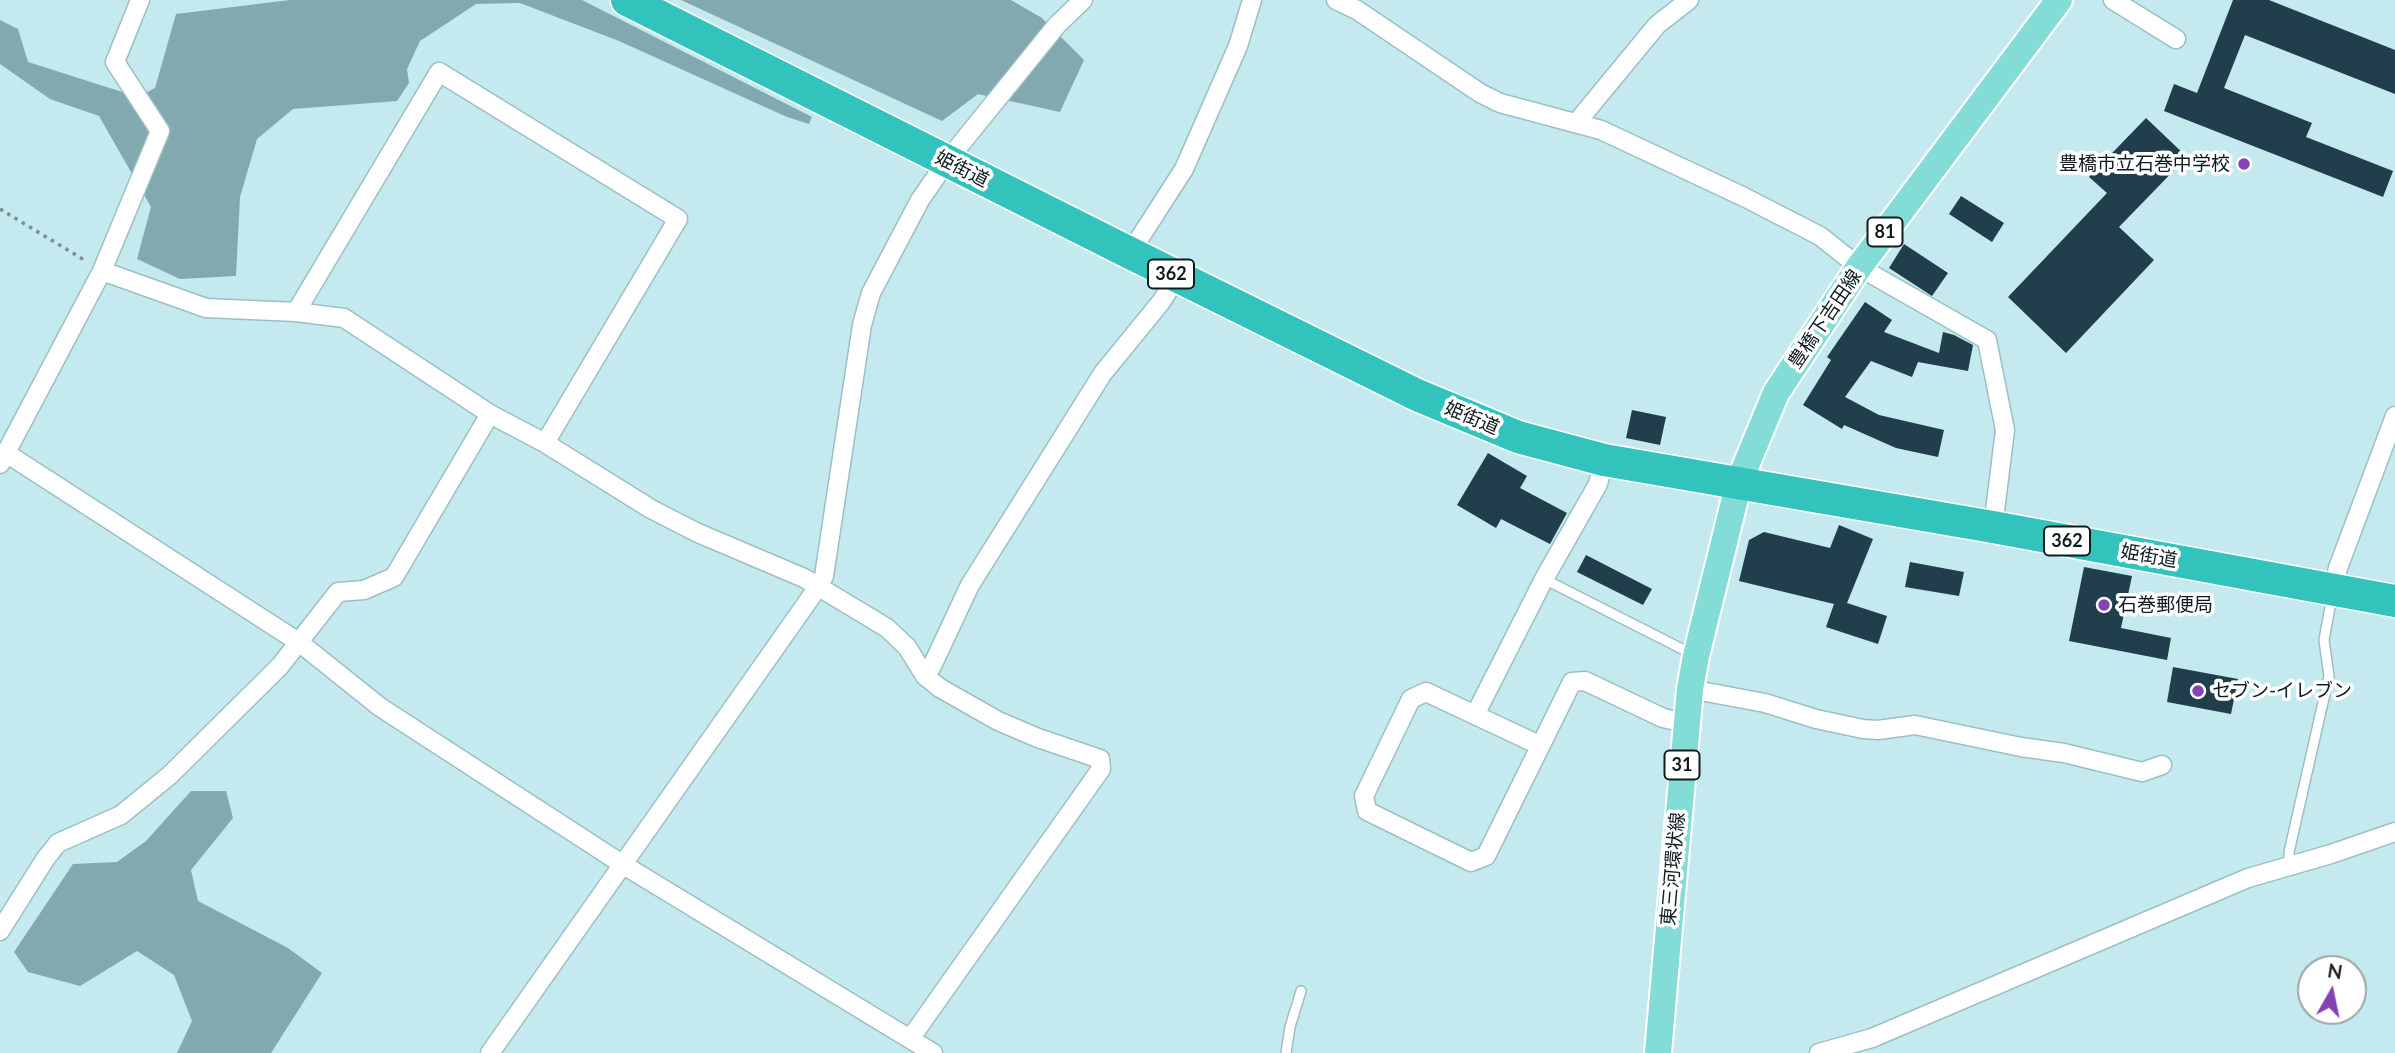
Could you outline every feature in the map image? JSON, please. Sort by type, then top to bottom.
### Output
[{"type":"highway","name":"姫街道","points":[[627,0],[1417,395],[1518,438],[1604,460],[1993,527],[2395,601]]},
{"type":"main road","name":"豊橋下吉田線","points":[[1739,482],[1776,393],[1859,267],[2059,0]]},
{"type":"main road","name":"東三河環状線","points":[[1658,1053],[1685,723],[1696,656],[1739,482]]},
{"type":"street","points":[[140,0],[115,62],[160,131],[103,271],[3,458],[300,643],[380,707],[622,864],[933,1053]]},
{"type":"street","points":[[489,1053],[818,587],[824,576],[862,325],[871,293],[920,200],[947,161],[1057,25],[1083,0]]},
{"type":"street","points":[[1130,253],[1184,169],[1238,46],[1252,0]]},
{"type":"street","points":[[1336,0],[1357,10],[1480,93],[1500,103],[1601,130],[1744,197],[1819,236],[1859,267],[1987,340],[2006,430],[1993,527]]},
{"type":"street","points":[[1577,122],[1657,25],[1689,0]]},
{"type":"street","points":[[2113,0],[2176,39]]},
{"type":"street","points":[[296,312],[439,72],[678,219],[545,443]]},
{"type":"street","points":[[103,271],[206,308],[296,312],[344,318],[490,414],[545,443],[650,509],[698,533],[804,578],[887,628],[906,647],[925,676],[940,688],[998,720],[1038,738],[1100,759],[1101,769],[910,1039]]},
{"type":"street","points":[[925,676],[970,585],[1103,373],[1161,302],[1177,277]]},
{"type":"street","points":[[0,932],[46,858],[58,844],[121,815],[170,775],[280,666],[338,592],[364,590],[394,577],[490,414]]},
{"type":"street","points":[[2333,590],[2338,568],[2395,416]]},
{"type":"street","points":[[1475,715],[1544,579],[1598,484],[1604,460]]},
{"type":"street","points":[[1539,745],[1426,692],[1411,699],[1364,796],[1367,811],[1471,862],[1486,856],[1572,682],[1584,681],[1663,718],[1685,723]]},
{"type":"street","points":[[1690,689],[1765,703],[1816,719],[1863,729],[1878,730],[1914,725],[2064,753],[2142,772],[2162,765]]},
{"type":"street","points":[[1819,1053],[1872,1038],[2235,883],[2395,832]]},
{"type":"lane","points":[[1544,579],[1696,656]]},
{"type":"lane","points":[[2290,865],[2289,852],[2329,676],[2325,640],[2333,590]]},
{"type":"lane","points":[[1286,1053],[1301,991]]},
{"type":"path","points":[[0,209],[103,271]]},
{"type":"shaded area","points":[[290,0],[582,0],[812,117],[809,124],[787,117],[619,41],[520,3],[476,4],[420,41],[407,69],[409,83],[397,101],[293,109],[257,139],[240,197],[236,276],[180,279],[137,259],[151,207],[99,116],[50,99],[0,64],[0,20],[18,29],[28,62],[138,97],[155,88],[176,14]]},
{"type":"shaded area","points":[[681,0],[1011,0],[1042,18],[1084,60],[1060,112],[978,94],[942,121]]},
{"type":"shaded area","points":[[191,791],[226,791],[233,818],[191,870],[198,901],[288,948],[322,973],[271,1053],[177,1053],[192,1021],[174,975],[137,951],[80,986],[28,972],[14,952],[73,864],[117,862],[146,841]]},
{"type":"building","points":[[2233,0],[2269,0],[2395,50],[2395,94],[2245,35],[2224,88],[2312,123],[2306,137],[2393,171],[2383,197],[2164,111],[2174,84],[2197,93]]},
{"type":"building","points":[[2146,118],[2187,157],[2119,227],[2154,260],[2066,353],[2008,297],[2107,193],[2089,177]]},
{"type":"building","points":[[1961,196],[2004,223],[1992,242],[1949,214]]},
{"type":"building","points":[[1904,244],[1948,273],[1932,296],[1889,268]]},
{"type":"building","points":[[1865,302],[1892,320],[1884,332],[1939,353],[1943,332],[1973,345],[1968,371],[1918,362],[1912,377],[1871,361],[1845,397],[1879,415],[1944,430],[1938,457],[1896,448],[1844,425],[1842,429],[1803,405],[1831,360],[1827,357]]},
{"type":"building","points":[[1632,410],[1666,417],[1660,445],[1626,438]]},
{"type":"building","points":[[1488,453],[1527,476],[1520,488],[1567,513],[1550,544],[1501,519],[1496,528],[1457,505]]},
{"type":"building","points":[[1839,525],[1873,539],[1847,603],[1887,616],[1878,644],[1826,627],[1834,604],[1739,581],[1749,540],[1764,532],[1830,548]]},
{"type":"building","points":[[1586,555],[1652,589],[1643,605],[1577,572]]},
{"type":"building","points":[[1910,562],[1964,572],[1959,596],[1905,587]]},
{"type":"building","points":[[2084,567],[2132,576],[2121,628],[2171,638],[2167,660],[2069,641]]},
{"type":"building","points":[[2173,667],[2238,679],[2231,714],[2167,702]]},
{"type":"place","name":"豊橋市立石巻中学校","points":[[2244,164]]},
{"type":"place","name":"石巻郵便局","points":[[2104,605]]},
{"type":"place","name":"セブン-イレブン","points":[[2198,691]]}]
